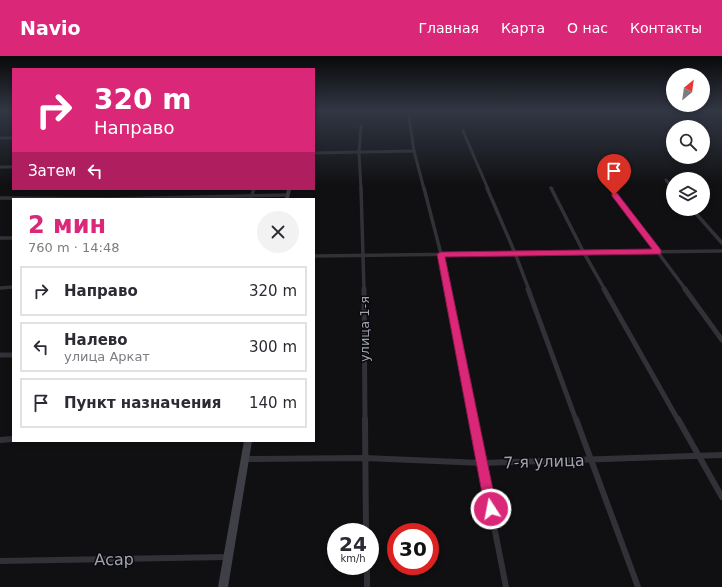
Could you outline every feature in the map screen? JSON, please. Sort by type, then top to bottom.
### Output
[{"type":"street","name":"улица 1-я","points":[[360,136],[359,152],[364,255],[366,523]]},
{"type":"street","points":[[412,136],[414,151],[441,254],[506,587]]},
{"type":"street","points":[[465,136],[515,253],[638,587]]},
{"type":"street","points":[[0,138],[12,138]]},
{"type":"street","points":[[315,153],[414,151]]},
{"type":"street","points":[[0,167],[12,167]]},
{"type":"street","points":[[606,183],[722,340]]},
{"type":"street","points":[[551,188],[584,253],[722,497]]},
{"type":"street","points":[[251,197],[254,190]]},
{"type":"street","points":[[181,198],[287,197]]},
{"type":"street","points":[[0,198],[12,198]]},
{"type":"street","points":[[698,216],[722,243]]},
{"type":"street","points":[[0,238],[12,238]]},
{"type":"street","points":[[315,256],[722,251]]},
{"type":"street","points":[[0,288],[12,287]]},
{"type":"street","points":[[0,355],[12,355]]},
{"type":"street","points":[[0,440],[12,439]]},
{"type":"street","points":[[223,587],[248,442]]},
{"type":"street","name":"7-я улица","points":[[245,459],[365,458],[482,463],[722,455]]},
{"type":"street","name":"Асар","points":[[0,561],[227,557]]},
{"type":"street","points":[[367,575],[367,587]]},
{"type":"route","points":[[491,509],[441,254],[658,252],[614,195]]}]
